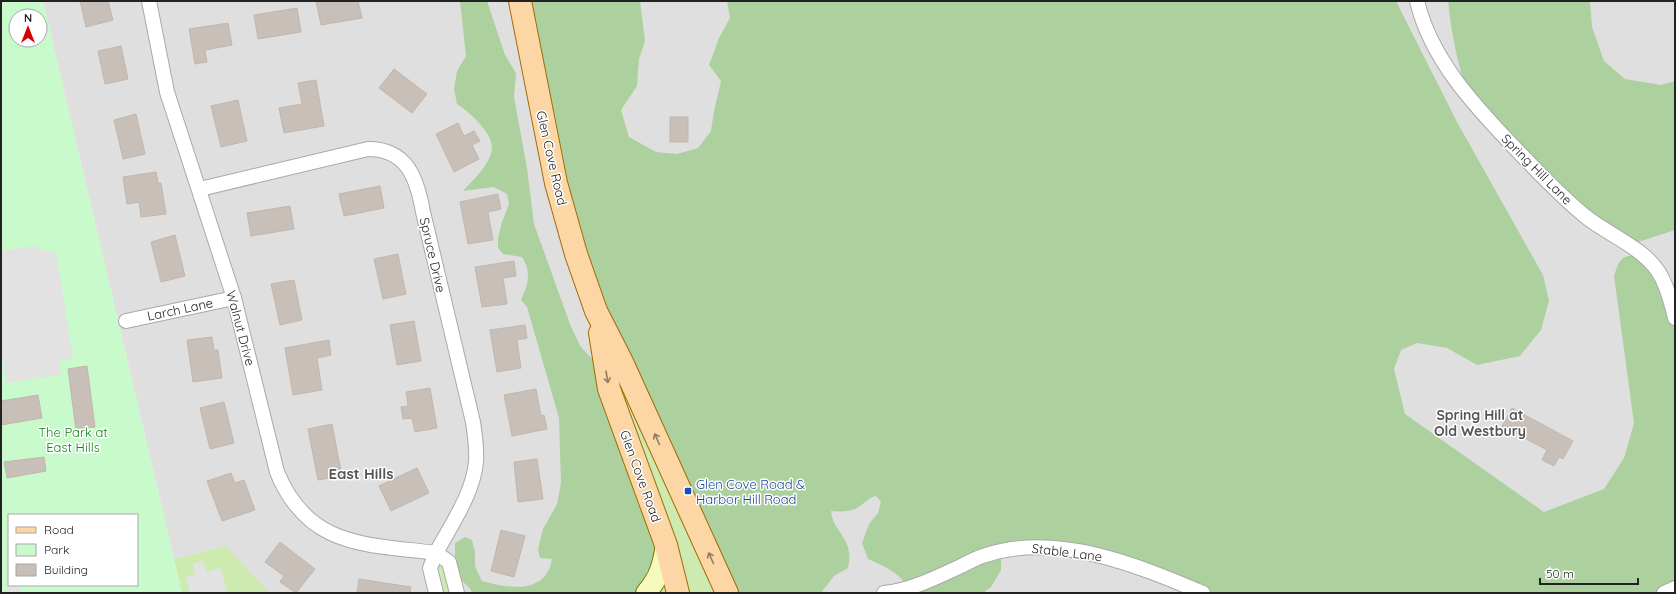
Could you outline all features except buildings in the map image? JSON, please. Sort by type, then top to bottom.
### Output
[{"type":"main road","name":"Glen Cove Road","points":[[520,1],[556,183],[576,254],[596,311],[622,362],[727,593]]},
{"type":"main road","name":"Glen Cove Road","points":[[596,311],[609,389],[666,545],[678,593]]},
{"type":"street","name":"Spring Hill Lane","points":[[1417,1],[1421,18],[1431,40],[1462,90],[1482,114],[1557,192],[1586,217],[1643,255],[1657,270],[1662,278],[1675,318]]},
{"type":"street","name":"Walnut Drive","points":[[153,2],[167,92],[200,189],[234,298],[277,472],[285,491],[296,507],[314,524],[342,539],[373,545],[436,553]]},
{"type":"street","name":"Spruce Drive","points":[[200,189],[368,149],[380,149],[392,153],[405,164],[410,171],[419,191],[473,422],[476,443],[476,462],[472,481],[463,503],[436,553],[430,568],[436,593]]},
{"type":"street","name":"Larch Lane","points":[[126,321],[234,298]]},
{"type":"street","points":[[646,593],[654,585],[659,575],[663,564],[666,545]]},
{"type":"street","name":"Stable Lane","points":[[884,593],[897,592],[930,580],[985,555],[1023,547],[1061,549],[1113,558],[1164,576],[1202,593]]},
{"type":"street","points":[[436,553],[449,562],[457,593]]},
{"type":"street","points":[[1664,593],[1675,588]]},
{"type":"shaded area","name":"Spring Hill at Old Westbury","points":[[43,1],[1675,1],[1675,593],[727,593],[666,545],[646,593],[182,593],[48,22],[48,8],[45,8]]},
{"type":"shaded area","points":[[35,246],[46,252],[56,251],[73,359],[59,361],[61,375],[6,383],[1,352],[1,251]]},
{"type":"shaded area","points":[[203,560],[207,572],[221,568],[227,593],[190,593],[186,577],[195,574],[193,564]]},
{"type":"shaded area","points":[[12,586],[18,586],[22,593],[1,593]]},
{"type":"green space","name":"The Park at East Hills","points":[[1,1],[43,1],[45,8],[8,8],[8,48],[48,48],[48,22],[182,593],[1,593]]},
{"type":"green space","points":[[460,1],[487,1],[505,55],[516,73],[514,97],[527,168],[534,224],[570,324],[580,346],[601,368],[661,544],[654,568],[646,571],[646,580],[640,593],[472,593],[459,577],[456,563],[455,543],[465,537],[472,540],[475,552],[475,566],[482,581],[515,587],[526,586],[543,578],[552,559],[540,558],[538,549],[543,529],[557,504],[561,483],[559,418],[527,307],[521,300],[527,284],[527,268],[522,257],[503,254],[498,248],[498,238],[502,222],[509,204],[507,194],[494,187],[463,191],[477,176],[489,159],[492,147],[488,135],[479,122],[457,104],[454,89],[457,71],[466,56]]},
{"type":"green space","name":"Spring Hill at Old Westbury","points":[[520,1],[640,1],[645,41],[639,59],[637,86],[621,110],[629,137],[656,152],[677,154],[698,148],[711,131],[721,81],[709,65],[719,38],[730,18],[727,1],[1396,1],[1457,122],[1543,275],[1549,301],[1541,330],[1520,356],[1477,365],[1447,348],[1417,343],[1401,350],[1394,369],[1405,414],[1544,512],[1604,489],[1624,458],[1634,423],[1614,276],[1623,258],[1643,255],[1657,270],[1675,321],[1675,585],[1662,593],[1203,593],[1061,549],[1001,557],[1001,570],[991,587],[983,593],[914,593],[894,572],[868,559],[862,543],[869,524],[878,513],[881,501],[876,496],[854,509],[831,511],[835,525],[843,536],[849,550],[848,568],[834,576],[821,593],[727,593],[596,311]]},
{"type":"green space","points":[[1448,1],[1590,1],[1592,27],[1604,61],[1625,79],[1661,85],[1675,81],[1675,230],[1629,245],[1586,217],[1465,85],[1454,43]]},
{"type":"green space","points":[[622,362],[727,593],[640,593],[646,571],[654,568],[609,389]]},
{"type":"green space","points":[[226,546],[270,593],[182,593],[174,559]]},
{"type":"green space","points":[[436,553],[457,593],[436,593]]},
{"type":"place","name":"Glen Cove Road & Harbor Hill Road","points":[[688,491]]},
{"type":"district","name":"Spring Hill at Old Westbury","points":[[1480,424]]},
{"type":"district","name":"East Hills","points":[[361,473]]}]
